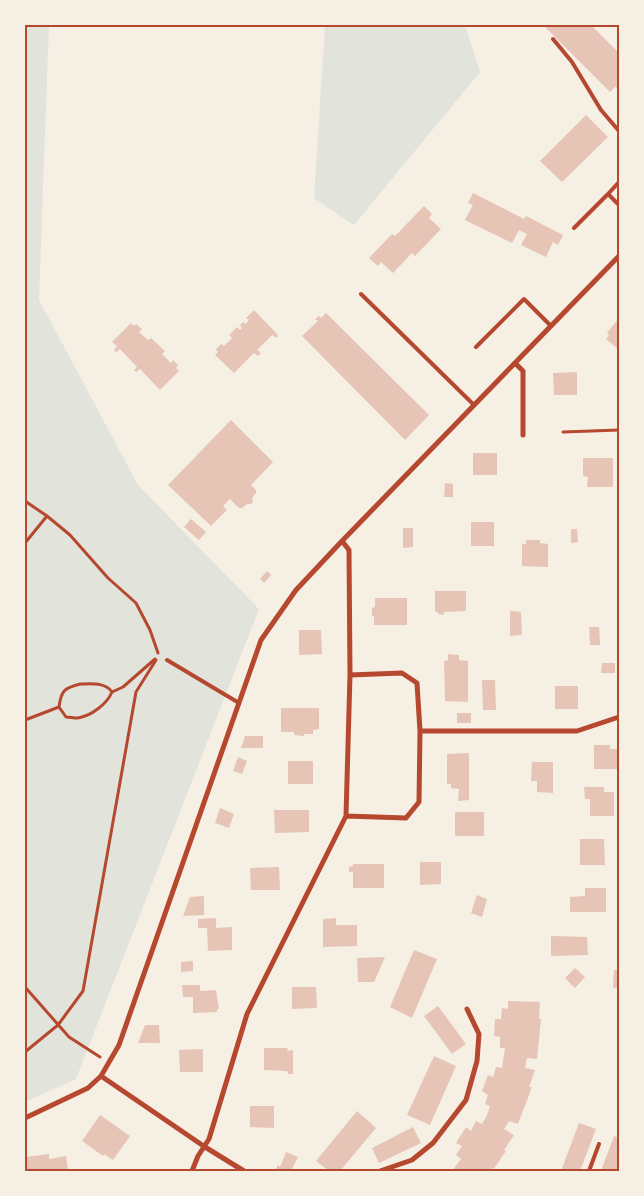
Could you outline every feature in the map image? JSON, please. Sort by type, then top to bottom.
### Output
[{"type":"street","points":[[25,1118],[88,1088],[101,1076],[119,1045],[260,640],[296,590],[619,256]]},
{"type":"street","points":[[515,363],[523,371],[523,434]]},
{"type":"street","points":[[192,1171],[198,1156],[209,1138],[247,1014],[346,816],[350,675],[349,550],[342,541]]},
{"type":"street","points":[[346,816],[406,818],[419,802],[420,731],[417,683],[402,673],[350,675]]},
{"type":"street","points":[[420,731],[577,731],[619,718]]},
{"type":"street","points":[[380,1171],[412,1160],[434,1143],[466,1100],[477,1062],[479,1034],[467,1009]]},
{"type":"street","points":[[101,1076],[205,1147],[244,1171]]},
{"type":"lane","points":[[553,39],[572,62],[601,110],[619,132]]},
{"type":"lane","points":[[574,228],[619,182]]},
{"type":"lane","points":[[608,194],[619,205]]},
{"type":"lane","points":[[361,294],[474,405]]},
{"type":"lane","points":[[476,348],[524,299],[551,326]]},
{"type":"lane","points":[[167,660],[238,703]]},
{"type":"lane","points":[[589,1171],[599,1144]]},
{"type":"path","points":[[563,432],[619,430]]},
{"type":"path","points":[[25,501],[70,535],[108,578],[136,603],[150,630],[159,655]]},
{"type":"path","points":[[25,543],[47,516]]},
{"type":"path","points":[[112,692],[109,687],[99,684],[68,687],[61,695],[59,707],[66,717],[77,718],[90,713],[108,700],[112,692],[123,687],[159,655]]},
{"type":"path","points":[[25,1052],[58,1025],[83,991],[136,692],[159,655]]},
{"type":"path","points":[[25,720],[59,707]]},
{"type":"path","points":[[25,987],[68,1037],[109,1063]]},
{"type":"shaded area","points":[[25,25],[49,25],[39,300],[138,485],[259,609],[76,1079],[25,1102]]},
{"type":"shaded area","points":[[325,25],[465,25],[480,72],[354,225],[314,198]]},
{"type":"building","points":[[543,25],[591,25],[619,53],[619,87],[617,89],[616,86],[610,92]]},
{"type":"building","points":[[586,115],[608,137],[562,182],[540,161]]},
{"type":"building","points":[[473,193],[524,219],[526,216],[563,235],[558,245],[553,242],[546,257],[521,245],[527,234],[519,230],[512,243],[465,220],[473,205],[468,203]]},
{"type":"building","points":[[424,206],[432,214],[429,218],[441,229],[415,256],[412,253],[393,273],[381,262],[378,266],[369,258],[392,234],[395,236]]},
{"type":"building","points":[[254,310],[278,335],[276,338],[272,335],[257,350],[261,353],[258,356],[254,353],[234,373],[215,355],[218,352],[216,349],[221,344],[224,346],[232,338],[229,335],[237,327],[240,330],[242,328],[240,325],[243,322],[246,324],[249,320],[246,318]]},
{"type":"building","points":[[326,313],[429,415],[405,440],[302,336],[318,321],[315,319],[319,316],[321,318]]},
{"type":"building","points":[[619,318],[619,350],[606,339],[609,335],[607,333]]},
{"type":"building","points":[[131,323],[134,326],[136,324],[142,329],[139,332],[148,340],[151,338],[165,351],[162,354],[171,363],[173,360],[178,365],[176,368],[179,371],[160,390],[140,369],[136,372],[134,370],[137,367],[120,349],[116,352],[114,350],[117,346],[112,342]]},
{"type":"building","points":[[577,372],[577,395],[554,395],[553,373]]},
{"type":"building","points":[[231,420],[273,462],[251,485],[256,490],[252,498],[253,502],[239,508],[230,499],[223,506],[227,510],[211,526],[168,485]]},
{"type":"building","points":[[473,453],[497,453],[497,475],[473,475]]},
{"type":"building","points":[[583,458],[613,458],[613,487],[587,487],[588,477],[583,476]]},
{"type":"building","points":[[445,483],[453,484],[453,497],[444,497]]},
{"type":"building","points":[[191,519],[206,532],[199,540],[184,527]]},
{"type":"building","points":[[471,522],[494,522],[494,546],[471,546]]},
{"type":"building","points":[[403,528],[413,528],[413,547],[403,548]]},
{"type":"building","points":[[571,529],[577,529],[578,542],[571,543]]},
{"type":"building","points":[[526,540],[540,540],[540,543],[548,544],[548,567],[522,566],[522,544],[526,544]]},
{"type":"building","points":[[267,571],[271,575],[264,583],[260,579]]},
{"type":"building","points":[[435,591],[466,591],[466,611],[444,612],[443,615],[438,614],[438,612],[435,612]]},
{"type":"building","points":[[375,598],[407,598],[407,625],[374,625],[372,608],[375,607]]},
{"type":"building","points":[[510,611],[521,612],[522,635],[510,636]]},
{"type":"building","points":[[589,627],[599,627],[600,645],[590,645]]},
{"type":"building","points":[[299,630],[321,630],[322,654],[299,655]]},
{"type":"building","points":[[448,654],[459,655],[459,660],[468,661],[468,702],[445,701],[444,661],[448,660]]},
{"type":"building","points":[[602,663],[615,663],[615,673],[601,673]]},
{"type":"building","points":[[482,680],[495,680],[496,710],[483,710]]},
{"type":"building","points":[[555,686],[578,686],[578,709],[555,709]]},
{"type":"building","points":[[281,708],[319,708],[319,729],[313,730],[313,734],[304,734],[304,736],[294,735],[294,732],[281,732]]},
{"type":"building","points":[[457,713],[471,713],[471,723],[457,723]]},
{"type":"building","points":[[245,736],[263,736],[263,748],[241,748]]},
{"type":"building","points":[[594,745],[610,745],[610,749],[617,749],[618,769],[594,769]]},
{"type":"building","points":[[469,753],[469,800],[458,801],[459,789],[451,788],[451,784],[447,784],[447,754]]},
{"type":"building","points":[[238,757],[247,761],[242,774],[233,771]]},
{"type":"building","points":[[288,761],[313,761],[313,784],[288,784]]},
{"type":"building","points":[[532,762],[553,762],[553,793],[537,792],[537,781],[531,781]]},
{"type":"building","points":[[584,787],[604,787],[604,792],[614,792],[614,816],[590,816],[590,799],[585,799]]},
{"type":"building","points":[[220,808],[234,814],[229,828],[215,823]]},
{"type":"building","points":[[274,810],[309,810],[309,832],[275,833]]},
{"type":"building","points":[[455,812],[484,812],[484,836],[455,836]]},
{"type":"building","points":[[580,839],[604,839],[605,865],[580,865]]},
{"type":"building","points":[[420,862],[441,862],[441,884],[420,885]]},
{"type":"building","points":[[353,864],[384,864],[384,888],[353,888],[353,872],[349,872],[349,867],[353,866]]},
{"type":"building","points":[[279,867],[280,890],[251,890],[250,868]]},
{"type":"building","points":[[585,888],[606,888],[606,912],[570,912],[570,897],[585,896]]},
{"type":"building","points":[[477,895],[487,899],[482,917],[471,913]]},
{"type":"building","points":[[204,896],[204,915],[183,916],[190,897]]},
{"type":"building","points":[[216,918],[216,928],[232,927],[232,950],[208,951],[207,928],[198,928],[198,919]]},
{"type":"building","points":[[336,918],[336,925],[357,925],[357,946],[323,947],[323,919]]},
{"type":"building","points":[[551,936],[587,937],[588,955],[551,956]]},
{"type":"building","points":[[414,950],[437,959],[412,1018],[390,1007]]},
{"type":"building","points":[[385,957],[374,982],[358,982],[357,958]]},
{"type":"building","points":[[193,961],[193,971],[181,972],[181,962]]},
{"type":"building","points":[[575,968],[585,977],[575,988],[565,978]]},
{"type":"building","points":[[614,970],[619,970],[619,988],[613,988]]},
{"type":"building","points":[[182,985],[200,985],[200,991],[216,990],[219,1009],[217,1009],[217,1012],[193,1013],[193,997],[183,997]]},
{"type":"building","points":[[292,987],[316,987],[317,1008],[292,1009]]},
{"type":"building","points":[[508,1001],[540,1002],[539,1019],[541,1019],[537,1059],[527,1058],[525,1068],[535,1070],[529,1087],[532,1087],[518,1124],[509,1121],[504,1129],[514,1135],[493,1170],[492,1168],[490,1171],[452,1171],[461,1159],[456,1155],[462,1146],[456,1143],[466,1127],[471,1131],[476,1121],[482,1124],[490,1106],[485,1104],[488,1095],[482,1091],[488,1075],[493,1077],[496,1067],[502,1068],[505,1048],[500,1048],[500,1037],[494,1036],[495,1019],[501,1019],[502,1008],[508,1009]]},
{"type":"building","points":[[438,1006],[466,1044],[452,1054],[424,1016]]},
{"type":"building","points":[[145,1025],[159,1025],[160,1043],[138,1043]]},
{"type":"building","points":[[264,1048],[288,1048],[287,1051],[293,1050],[293,1074],[288,1074],[287,1071],[264,1070]]},
{"type":"building","points":[[203,1049],[203,1072],[180,1072],[179,1050]]},
{"type":"building","points":[[434,1056],[456,1066],[430,1125],[407,1115]]},
{"type":"building","points":[[250,1106],[274,1106],[274,1128],[250,1127]]},
{"type":"building","points":[[357,1111],[376,1128],[340,1171],[329,1171],[316,1161]]},
{"type":"building","points":[[100,1115],[130,1136],[113,1160],[104,1154],[103,1156],[82,1141]]},
{"type":"building","points":[[579,1123],[596,1129],[580,1171],[561,1171]]},
{"type":"building","points":[[413,1127],[421,1143],[379,1163],[372,1148]]},
{"type":"building","points":[[614,1136],[619,1138],[619,1171],[601,1171]]},
{"type":"building","points":[[286,1152],[298,1157],[291,1171],[275,1171],[278,1165],[280,1167]]},
{"type":"building","points":[[49,1154],[49,1159],[66,1156],[68,1170],[25,1171],[25,1157]]}]
